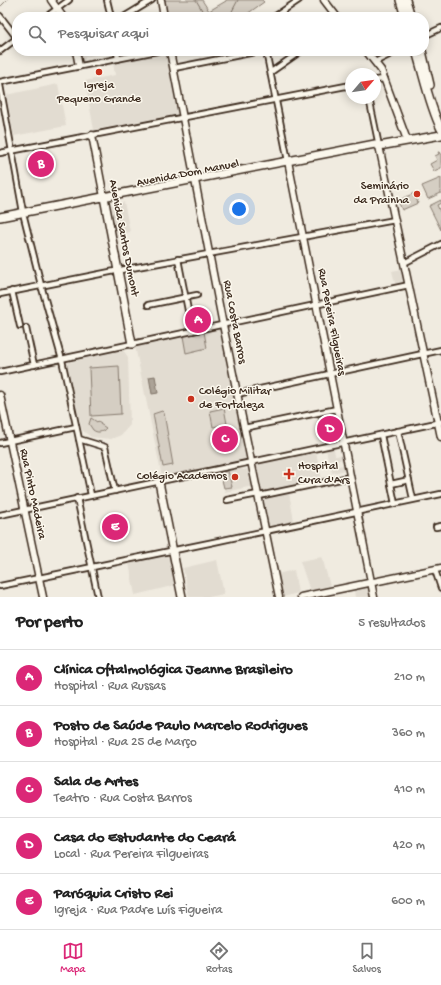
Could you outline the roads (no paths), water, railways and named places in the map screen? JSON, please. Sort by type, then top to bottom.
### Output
[{"type":"main road","points":[[400,0],[404,12]]},
{"type":"main road","points":[[406,0],[410,12]]},
{"type":"main road","points":[[417,56],[423,80],[440,132]]},
{"type":"main road","points":[[423,56],[428,81],[441,119]]},
{"type":"main road","name":"Avenida Dom Manuel","points":[[0,222],[24,215],[288,163],[375,144],[379,146],[440,132]]},
{"type":"main road","name":"Avenida Santos Dumont","points":[[104,199],[132,344]]},
{"type":"main road","name":"Avenida Dom Manuel","points":[[0,217],[24,215]]},
{"type":"main road","points":[[159,482],[182,597]]},
{"type":"street","points":[[51,0],[59,12]]},
{"type":"street","points":[[53,12],[69,0]]},
{"type":"street","points":[[107,0],[110,12]]},
{"type":"street","points":[[132,12],[152,0]]},
{"type":"street","points":[[161,0],[163,12]]},
{"type":"street","points":[[281,12],[299,0]]},
{"type":"street","points":[[324,0],[333,12]]},
{"type":"street","points":[[0,16],[12,32]]},
{"type":"street","points":[[429,34],[441,28]]},
{"type":"street","points":[[0,51],[12,42]]},
{"type":"street","points":[[77,56],[79,66]]},
{"type":"street","points":[[0,82],[133,56]]},
{"type":"street","name":"Rua Costa Barros","points":[[171,56],[223,324],[279,597]]},
{"type":"street","points":[[174,68],[235,56]]},
{"type":"street","name":"Rua Pereira Filgueiras","points":[[267,56],[374,597]]},
{"type":"street","points":[[270,72],[294,56]]},
{"type":"street","points":[[371,56],[376,62],[385,78],[407,140]]},
{"type":"street","points":[[376,62],[387,56]]},
{"type":"street","points":[[381,79],[385,78]]},
{"type":"street","points":[[0,85],[24,215],[41,285],[62,360],[91,495]]},
{"type":"street","points":[[0,153],[345,86]]},
{"type":"street","points":[[370,104],[441,437]]},
{"type":"street","name":"Avenida Santos Dumont","points":[[92,135],[104,199]]},
{"type":"street","points":[[0,294],[13,294],[41,285],[118,270],[395,220]]},
{"type":"street","points":[[404,263],[441,244]]},
{"type":"street","points":[[178,260],[192,331]]},
{"type":"street","points":[[0,372],[408,285]]},
{"type":"street","points":[[13,294],[20,326]]},
{"type":"street","points":[[148,305],[197,295]]},
{"type":"street","points":[[26,328],[34,365]]},
{"type":"street","points":[[238,394],[441,350]]},
{"type":"street","name":"Rua Pinto Madeira","points":[[0,398],[43,597]]},
{"type":"street","points":[[244,428],[336,409]]},
{"type":"street","points":[[0,515],[439,422]]},
{"type":"street","points":[[0,443],[76,427]]},
{"type":"street","points":[[398,431],[413,500]]},
{"type":"street","points":[[381,435],[395,504]]},
{"type":"street","points":[[79,439],[105,447],[115,491]]},
{"type":"street","points":[[227,500],[350,477]]},
{"type":"street","points":[[391,484],[409,480]]},
{"type":"street","points":[[0,586],[441,494]]},
{"type":"street","points":[[77,498],[98,597]]},
{"type":"street","points":[[301,597],[326,595],[371,582],[438,569],[441,588]]},
{"type":"waterway","points":[[1,6],[7,0]]},
{"type":"waterway","points":[[196,0],[203,12]]},
{"type":"waterway","points":[[232,12],[238,0]]},
{"type":"place","name":"Igreja Pequeno Grande","points":[[99,72]]},
{"type":"place","name":"Posto de Saúde Paulo Marcelo Rodrigues","points":[[41,164]]},
{"type":"place","name":"Seminário da Prainha","points":[[417,194]]},
{"type":"place","name":"Clínica Oftalmológica Jeanne Brasileiro","points":[[198,320]]},
{"type":"place","name":"Colégio Militar de Fortaleza","points":[[191,399]]},
{"type":"place","name":"Casa do Estudante do Ceará","points":[[330,429]]},
{"type":"place","name":"Sala de Artes","points":[[225,439]]},
{"type":"place","name":"Hospital Cura d'Ars","points":[[289,474]]},
{"type":"place","name":"Colégio Academos","points":[[235,477]]},
{"type":"place","name":"Paróquia Cristo Rei","points":[[115,527]]}]
